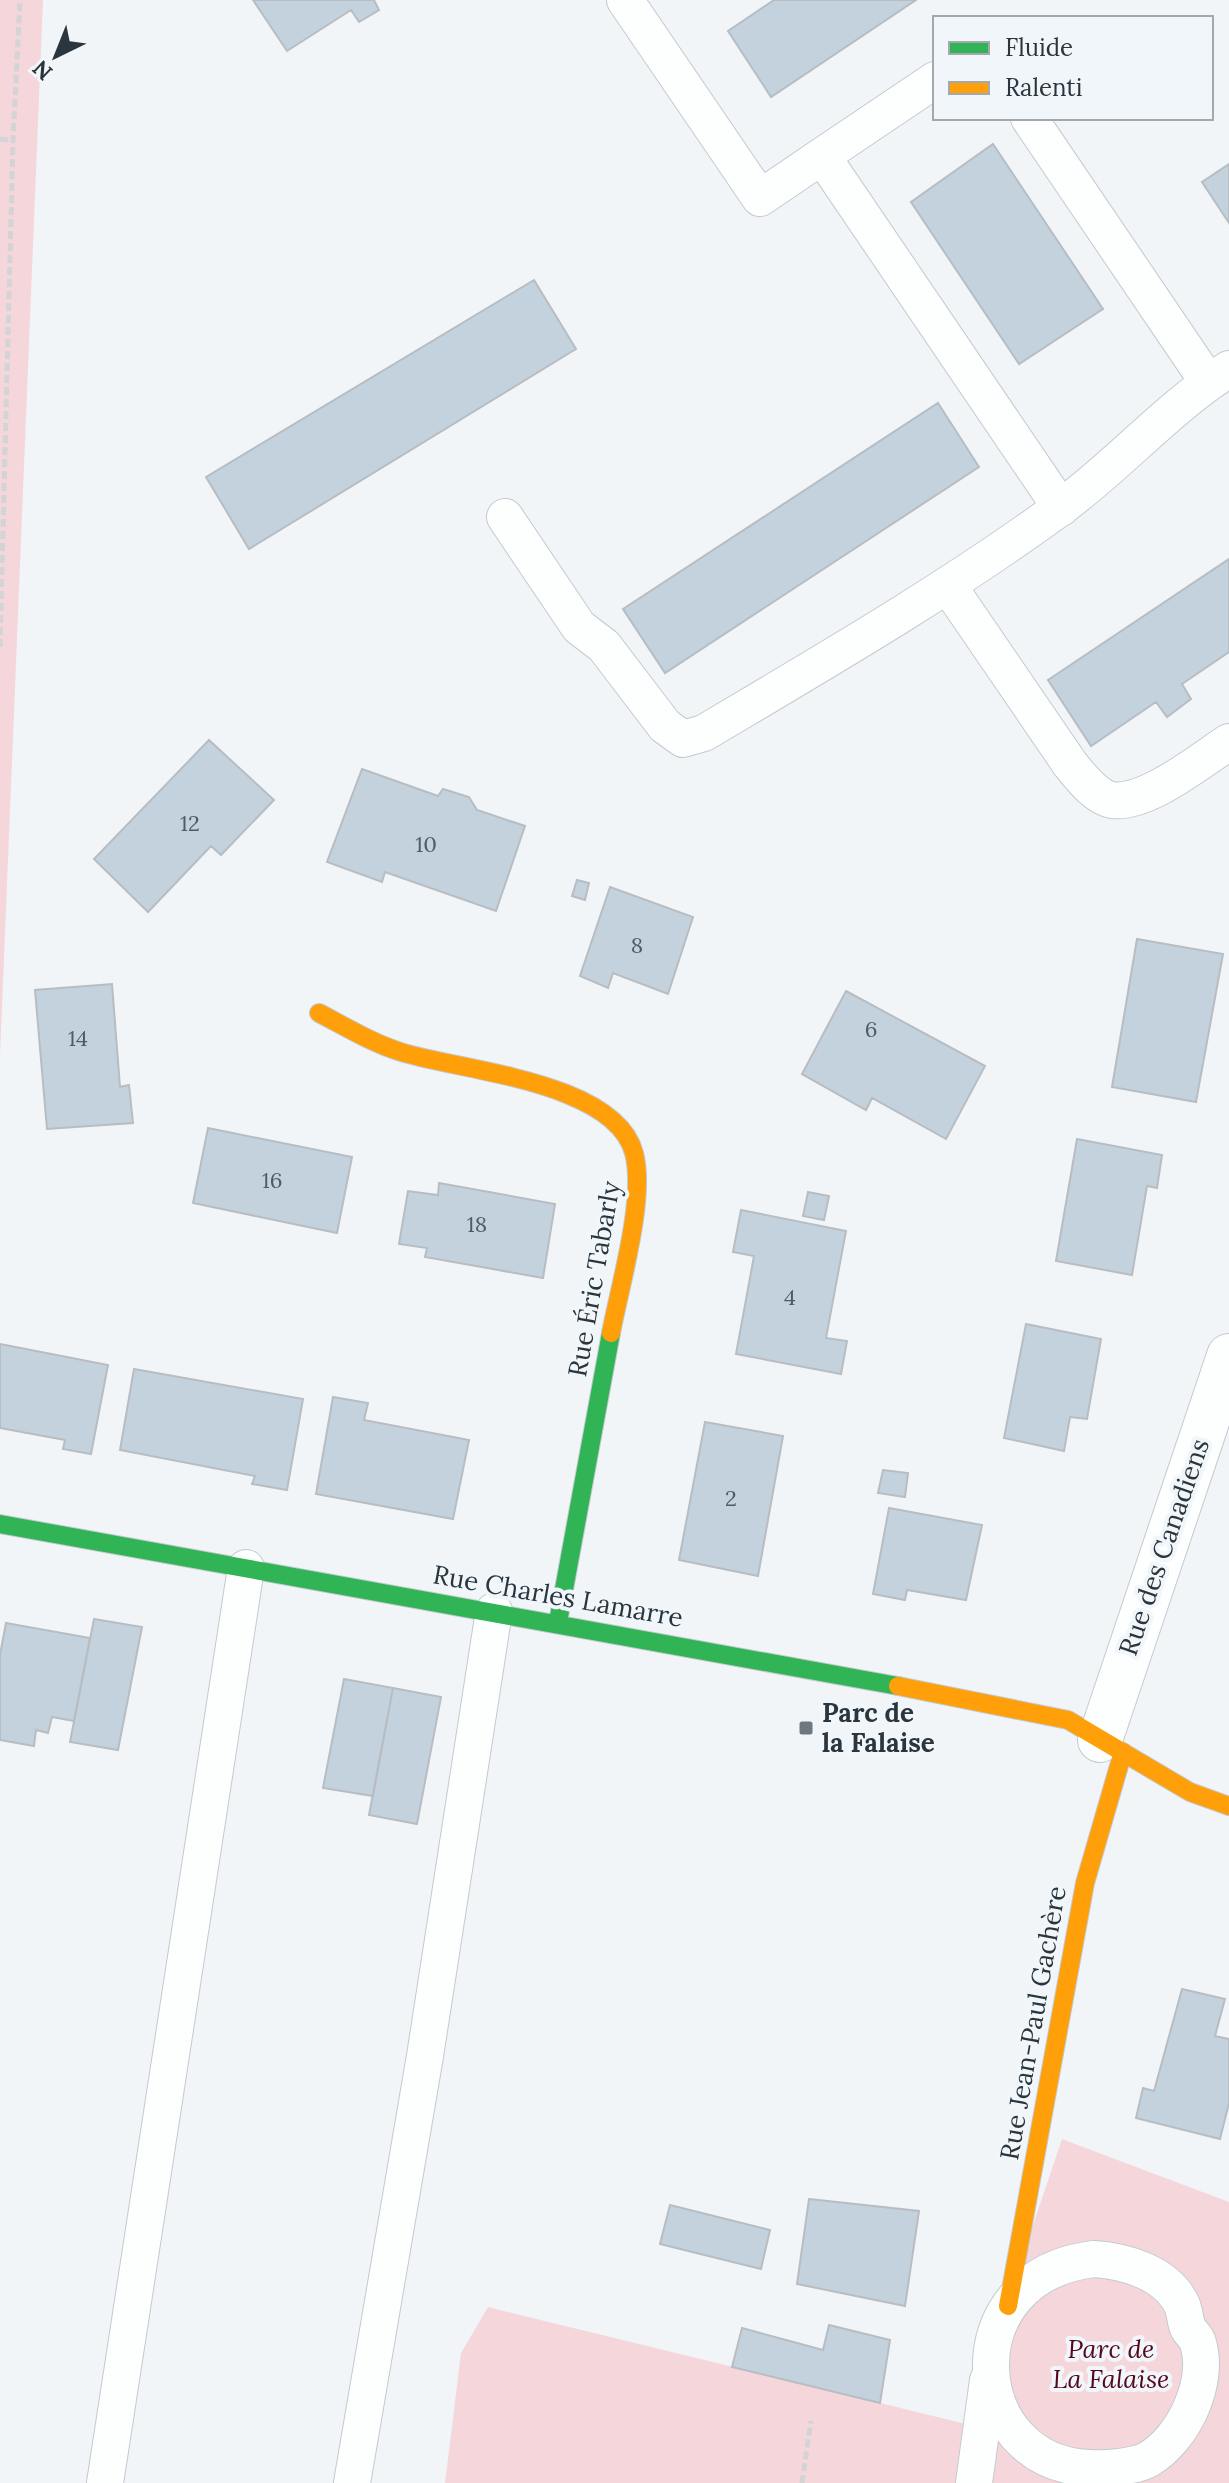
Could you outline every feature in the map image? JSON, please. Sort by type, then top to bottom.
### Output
[{"type":"street","name":"Rue Éric Tabarly","points":[[319,1013],[402,1052],[580,1098],[621,1127],[633,1145],[640,1165],[638,1185],[558,1622]]},
{"type":"street","name":"Rue des Canadiens","points":[[1112,1746],[1229,1356]]},
{"type":"street","name":"Rue Charles Lamarre","points":[[0,1524],[558,1622],[1068,1720],[1190,1792],[1229,1806]]},
{"type":"street","name":"Rue Jean-Paul Gachère","points":[[1008,2306],[1112,1746]]},
{"type":"lane","points":[[625,0],[760,198],[933,81]]},
{"type":"lane","points":[[505,517],[579,627],[604,646],[665,726],[683,739],[704,733],[949,587],[1061,508],[1156,423],[1218,376],[1030,120]]},
{"type":"lane","points":[[822,156],[1061,508]]},
{"type":"lane","points":[[949,587],[1070,764],[1088,786],[1110,800],[1134,798],[1153,790],[1229,742]]},
{"type":"lane","points":[[105,2483],[246,1568]]},
{"type":"lane","points":[[352,2483],[425,2056],[494,1611]]},
{"type":"lane","points":[[974,2483],[990,2362],[995,2333],[1008,2306],[1021,2289],[1055,2266],[1094,2259],[1135,2266],[1169,2288],[1182,2304],[1188,2329],[1198,2340],[1200,2389],[1179,2428],[1148,2459],[1087,2468],[1044,2456],[1026,2443],[999,2407],[990,2362]]},
{"type":"path","points":[[0,647],[13,141],[20,0]]},
{"type":"path","points":[[0,139],[13,141]]},
{"type":"path","points":[[802,2483],[811,2421]]},
{"type":"green space","points":[[0,0],[43,0],[0,1057]]},
{"type":"green space","name":"Parc de La Falaise","points":[[1062,2139],[1229,2202],[1229,2483],[445,2483],[461,2353],[488,2307],[966,2424]]},
{"type":"building","points":[[253,0],[374,0],[379,10],[359,22],[351,10],[287,51]]},
{"type":"building","points":[[774,0],[916,0],[771,97],[728,31]]},
{"type":"building","points":[[993,144],[1103,309],[1019,364],[911,202]]},
{"type":"building","points":[[1229,164],[1229,223],[1202,182]]},
{"type":"building","points":[[534,280],[576,349],[249,549],[206,477]]},
{"type":"building","points":[[938,403],[979,467],[665,673],[623,609]]},
{"type":"building","points":[[1229,559],[1229,652],[1182,684],[1191,699],[1167,717],[1156,702],[1091,746],[1048,680]]},
{"type":"building","points":[[209,740],[274,800],[221,855],[211,846],[148,912],[94,859]]},
{"type":"building","points":[[362,769],[438,796],[443,789],[469,797],[477,810],[525,826],[496,911],[385,872],[382,882],[327,862]]},
{"type":"building","points":[[577,880],[589,883],[585,900],[572,896]]},
{"type":"building","points":[[610,887],[693,917],[668,994],[613,973],[608,988],[580,976]]},
{"type":"building","points":[[1137,939],[1223,954],[1196,1102],[1112,1087]]},
{"type":"building","points":[[112,984],[120,1087],[129,1085],[133,1123],[47,1129],[35,990]]},
{"type":"building","points":[[846,991],[985,1066],[946,1139],[872,1098],[866,1110],[802,1074]]},
{"type":"building","points":[[208,1128],[352,1157],[337,1233],[193,1203]]},
{"type":"building","points":[[1077,1139],[1162,1155],[1157,1188],[1147,1186],[1132,1275],[1056,1261]]},
{"type":"building","points":[[439,1183],[555,1204],[543,1278],[425,1257],[427,1248],[399,1244],[408,1191],[438,1195]]},
{"type":"building","points":[[808,1192],[829,1196],[824,1220],[803,1216]]},
{"type":"building","points":[[741,1210],[846,1231],[826,1338],[847,1341],[841,1374],[736,1354],[754,1256],[733,1252]]},
{"type":"building","points":[[1026,1324],[1101,1339],[1087,1419],[1070,1417],[1064,1451],[1004,1438]]},
{"type":"building","points":[[0,1344],[108,1365],[91,1454],[63,1449],[65,1440],[0,1428]]},
{"type":"building","points":[[134,1369],[303,1399],[287,1490],[252,1484],[255,1476],[120,1450]]},
{"type":"building","points":[[333,1397],[368,1403],[364,1420],[469,1440],[453,1519],[316,1494]]},
{"type":"building","points":[[705,1422],[783,1436],[758,1576],[679,1560]]},
{"type":"building","points":[[883,1470],[908,1473],[905,1497],[878,1493]]},
{"type":"building","points":[[889,1508],[982,1525],[966,1600],[907,1590],[905,1600],[873,1594]]},
{"type":"building","points":[[94,1619],[142,1627],[118,1750],[70,1742]]},
{"type":"building","points":[[6,1623],[90,1638],[74,1721],[52,1717],[48,1733],[36,1730],[34,1746],[0,1740],[0,1655]]},
{"type":"building","points":[[344,1679],[393,1688],[373,1796],[323,1788]]},
{"type":"building","points":[[393,1688],[441,1697],[417,1824],[369,1815]]},
{"type":"building","points":[[1182,1989],[1225,1999],[1215,2036],[1229,2039],[1229,2103],[1220,2139],[1136,2118],[1143,2088],[1154,2091]]},
{"type":"building","points":[[809,2199],[919,2211],[905,2306],[797,2284]]},
{"type":"building","points":[[670,2205],[770,2230],[761,2269],[660,2244]]},
{"type":"building","points":[[829,2325],[890,2340],[880,2403],[732,2367],[742,2328],[823,2350]]},
{"type":"traffic: fast","points":[[558,1622],[611,1333]]},
{"type":"traffic: fast","points":[[0,1524],[898,1686]]},
{"type":"traffic: slow","points":[[319,1013],[401,1052],[496,1073],[568,1094],[598,1110],[621,1129],[634,1153],[637,1193],[611,1333]]},
{"type":"traffic: slow","points":[[898,1686],[1068,1720],[1190,1792],[1229,1806]]},
{"type":"traffic: slow","points":[[1008,2306],[1085,1883],[1123,1752]]},
{"type":"place","name":"Parc de la Falaise","points":[[806,1728]]}]
